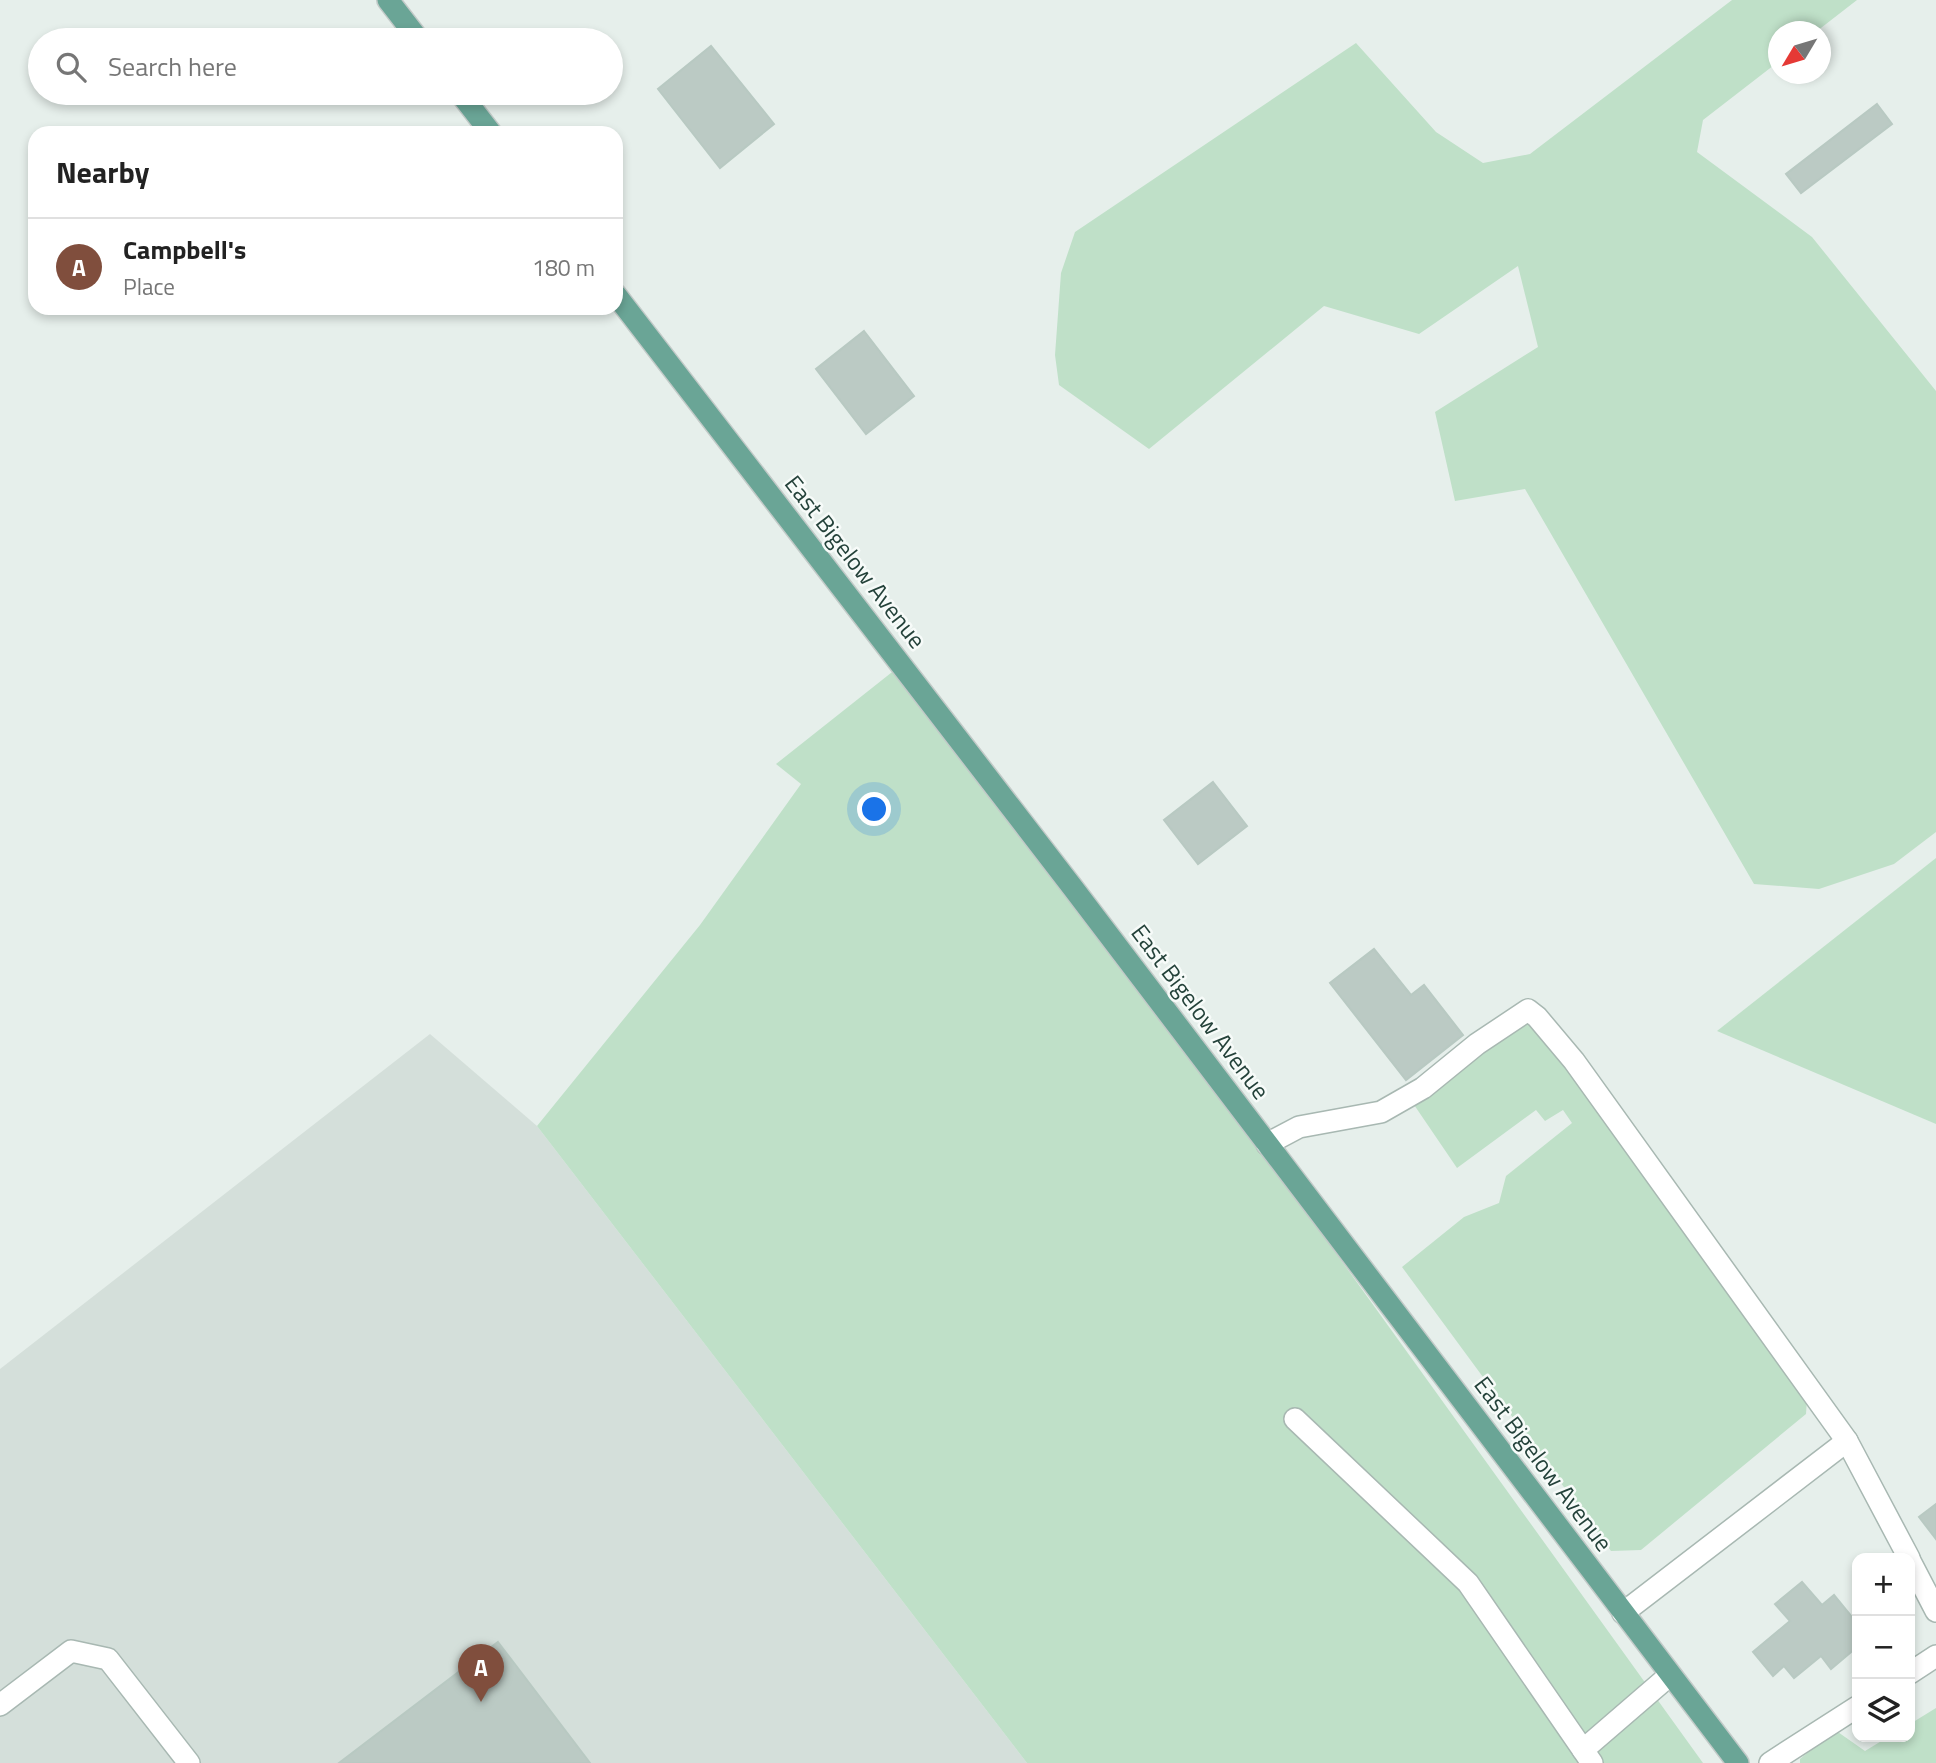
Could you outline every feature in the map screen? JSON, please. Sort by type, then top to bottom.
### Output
[{"type":"main road","points":[[388,0],[410,28]]},
{"type":"main road","points":[[469,105],[486,126]]},
{"type":"main road","name":"East Bigelow Avenue","points":[[623,304],[1057,867],[1738,1763]]},
{"type":"lane","points":[[1267,1144],[1299,1127],[1381,1112],[1423,1088],[1477,1044],[1528,1010],[1574,1061],[1847,1441],[1906,1553]]},
{"type":"lane","points":[[1295,1419],[1468,1583],[1587,1756],[1670,1675]]},
{"type":"lane","points":[[1623,1614],[1847,1441]]},
{"type":"lane","points":[[1915,1571],[1936,1611]]},
{"type":"lane","points":[[0,1704],[71,1651],[108,1659],[189,1763]]},
{"type":"lane","points":[[1915,1670],[1936,1656]]},
{"type":"lane","points":[[1770,1763],[1852,1710]]},
{"type":"shaded area","points":[[430,1034],[537,1126],[1027,1763],[0,1763],[0,1369]]},
{"type":"green space","points":[[1732,0],[1857,0],[1830,21],[1768,21],[1768,70],[1703,120],[1697,152],[1812,237],[1936,391],[1936,832],[1894,864],[1819,889],[1754,884],[1525,489],[1455,501],[1435,412],[1538,347],[1518,266],[1419,334],[1324,306],[1149,449],[1059,385],[1055,355],[1061,273],[1075,232],[1356,43],[1436,132],[1483,163],[1530,154]]},
{"type":"green space","points":[[901,665],[1073,888],[1703,1763],[1027,1763],[537,1126],[700,925],[801,784],[776,764]]},
{"type":"green space","points":[[1936,858],[1936,1124],[1717,1031]]},
{"type":"green space","points":[[1523,1013],[1549,1037],[1807,1399],[1806,1414],[1641,1550],[1611,1551],[1402,1267],[1464,1217],[1499,1203],[1506,1176],[1572,1123],[1563,1110],[1545,1121],[1536,1110],[1457,1168],[1406,1093]]},
{"type":"green space","points":[[1936,1708],[1936,1763],[1800,1763],[1800,1759],[1835,1730],[1865,1751],[1880,1742],[1915,1742],[1915,1721]]},
{"type":"building","points":[[711,46],[774,124],[720,168],[658,89]]},
{"type":"building","points":[[1877,104],[1892,124],[1801,193],[1786,174]]},
{"type":"building","points":[[864,331],[914,396],[866,434],[816,369]]},
{"type":"building","points":[[1213,782],[1247,826],[1198,864],[1164,820]]},
{"type":"building","points":[[1374,949],[1411,995],[1424,985],[1463,1035],[1406,1080],[1330,983]]},
{"type":"building","points":[[1936,1504],[1936,1539],[1919,1517]]},
{"type":"building","points":[[1802,1582],[1822,1605],[1834,1595],[1852,1617],[1852,1651],[1831,1669],[1821,1656],[1794,1678],[1784,1666],[1773,1676],[1753,1652],[1790,1621],[1775,1604]]},
{"type":"building","points":[[498,1642],[590,1763],[339,1763]]},
{"type":"place","name":"Campbell's","points":[[481,1702]]}]
